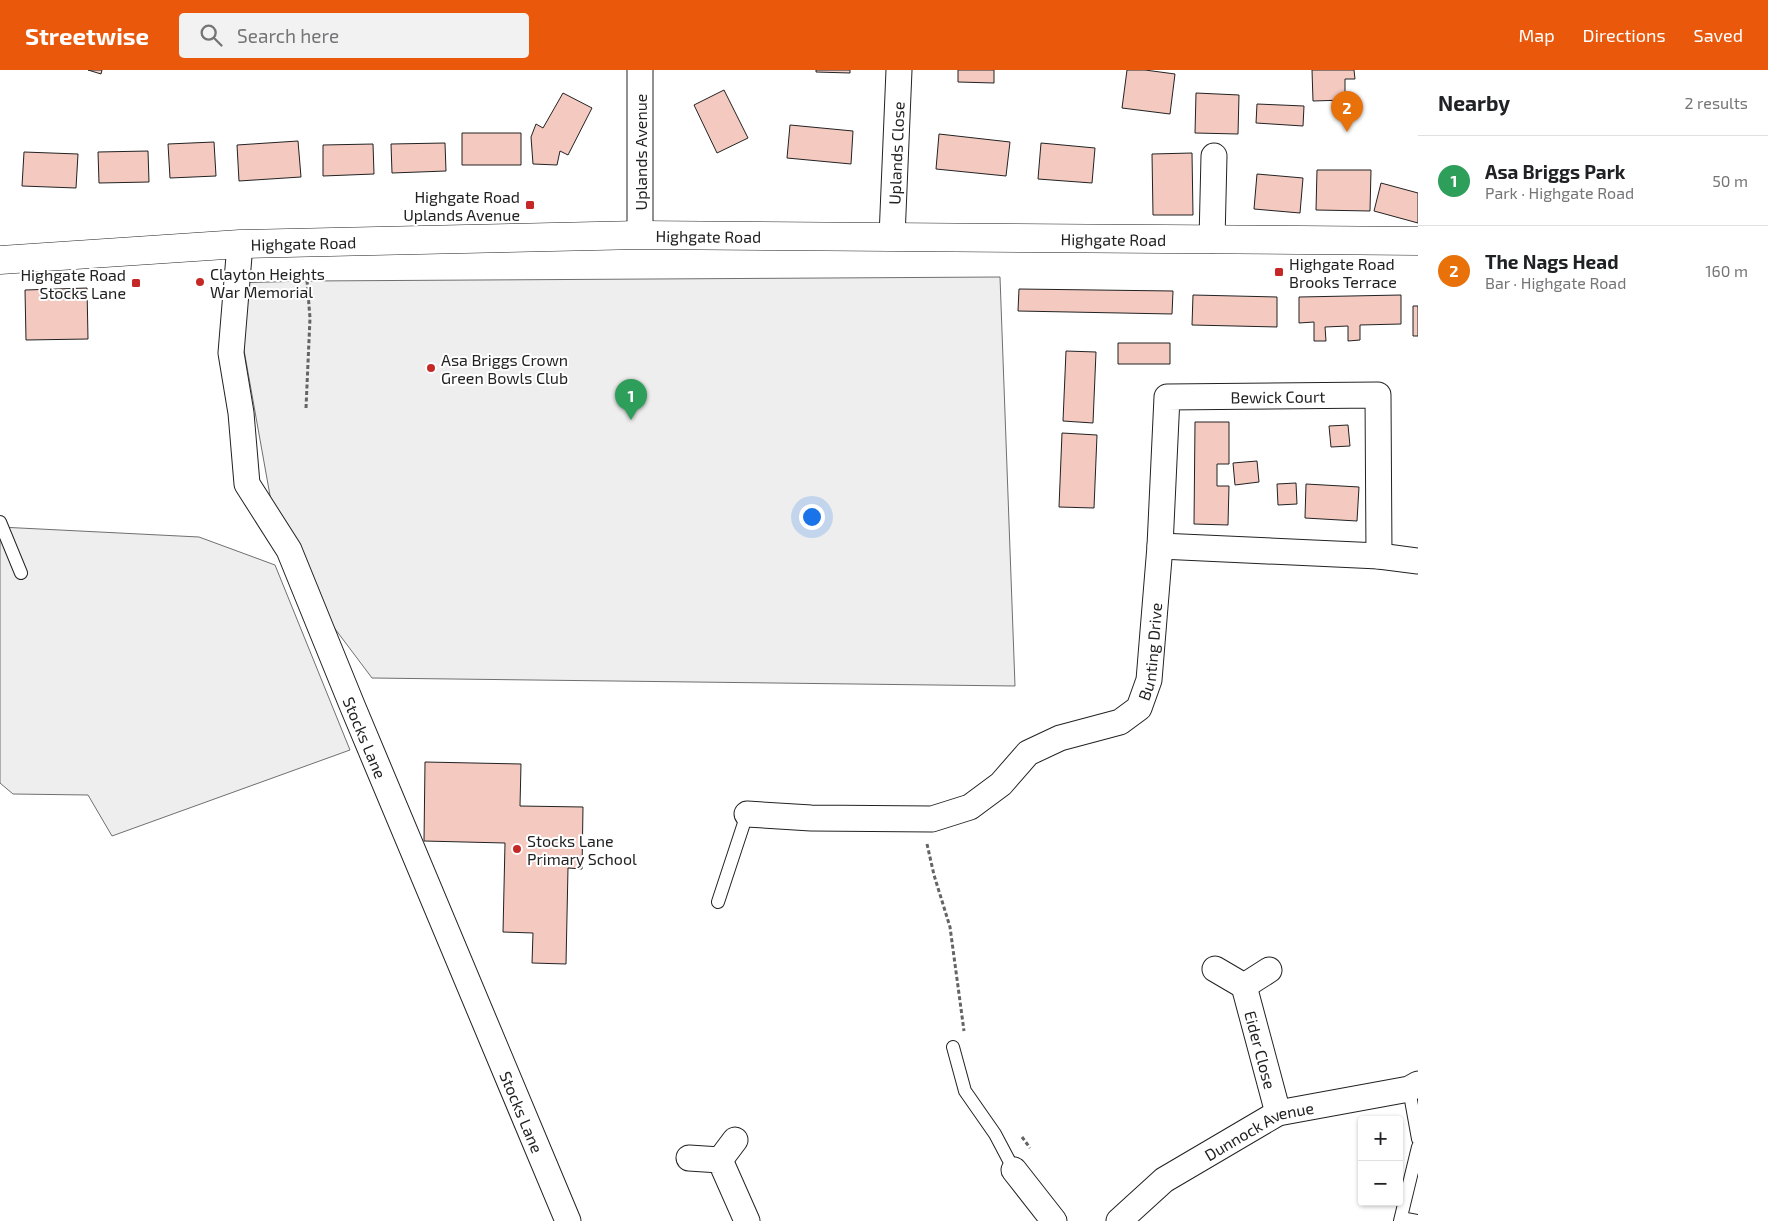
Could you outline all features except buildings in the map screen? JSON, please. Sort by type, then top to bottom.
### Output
[{"type":"main road","name":"Highgate Road","points":[[0,260],[240,244],[640,235],[1418,242]]},
{"type":"street","name":"Uplands Avenue","points":[[640,70],[640,235]]},
{"type":"street","name":"Uplands Close","points":[[892,236],[899,70]]},
{"type":"street","points":[[1212,240],[1214,156]]},
{"type":"street","name":"Stocks Lane","points":[[240,244],[231,353],[241,413],[247,484],[289,550],[359,724],[568,1221]]},
{"type":"street","name":"Bewick Court","points":[[1160,546],[1167,397],[1378,395],[1379,556]]},
{"type":"street","points":[[1160,546],[1379,556],[1418,561]]},
{"type":"street","name":"Bunting Drive","points":[[747,814],[811,818],[932,819],[970,807],[1001,784],[1028,753],[1060,738],[1120,722],[1139,708],[1149,680],[1160,546]]},
{"type":"street","points":[[1215,969],[1244,986],[1269,970]]},
{"type":"street","name":"Eider Close","points":[[1244,986],[1278,1113]]},
{"type":"street","name":"Dunnock Avenue","points":[[1119,1221],[1164,1180],[1278,1113],[1414,1086]]},
{"type":"street","points":[[720,1160],[735,1140]]},
{"type":"street","points":[[689,1158],[720,1160]]},
{"type":"street","points":[[720,1160],[747,1221]]},
{"type":"street","points":[[1014,1170],[1054,1221]]},
{"type":"lane","points":[[0,522],[21,573]]},
{"type":"lane","points":[[718,902],[747,814]]},
{"type":"lane","points":[[953,1047],[965,1091],[995,1134],[1014,1170]]},
{"type":"lane","points":[[1414,1086],[1418,1139]]},
{"type":"lane","points":[[1418,1147],[1401,1220],[1418,1221]]},
{"type":"path","points":[[306,408],[310,318],[307,281]]},
{"type":"path","points":[[923,818],[934,875],[950,926],[965,1034]]},
{"type":"path","points":[[1014,1170],[1035,1160],[1029,1146],[1016,1130]]},
{"type":"shaded area","points":[[1000,277],[1015,686],[372,678],[281,557],[232,283]]},
{"type":"shaded area","points":[[0,527],[199,537],[275,565],[350,750],[112,836],[88,795],[13,794],[0,783]]},
{"type":"place","name":"The Nags Head","points":[[1347,132]]},
{"type":"place","name":"Highgate Road Uplands Avenue","points":[[530,205]]},
{"type":"place","name":"Highgate Road Brooks Terrace","points":[[1279,272]]},
{"type":"place","name":"Clayton Heights War Memorial","points":[[200,282]]},
{"type":"place","name":"Highgate Road Stocks Lane","points":[[136,283]]},
{"type":"place","name":"Asa Briggs Crown Green Bowls Club","points":[[431,368]]},
{"type":"place","name":"Asa Briggs Park","points":[[631,420]]},
{"type":"place","name":"Stocks Lane Primary School","points":[[517,849]]}]
